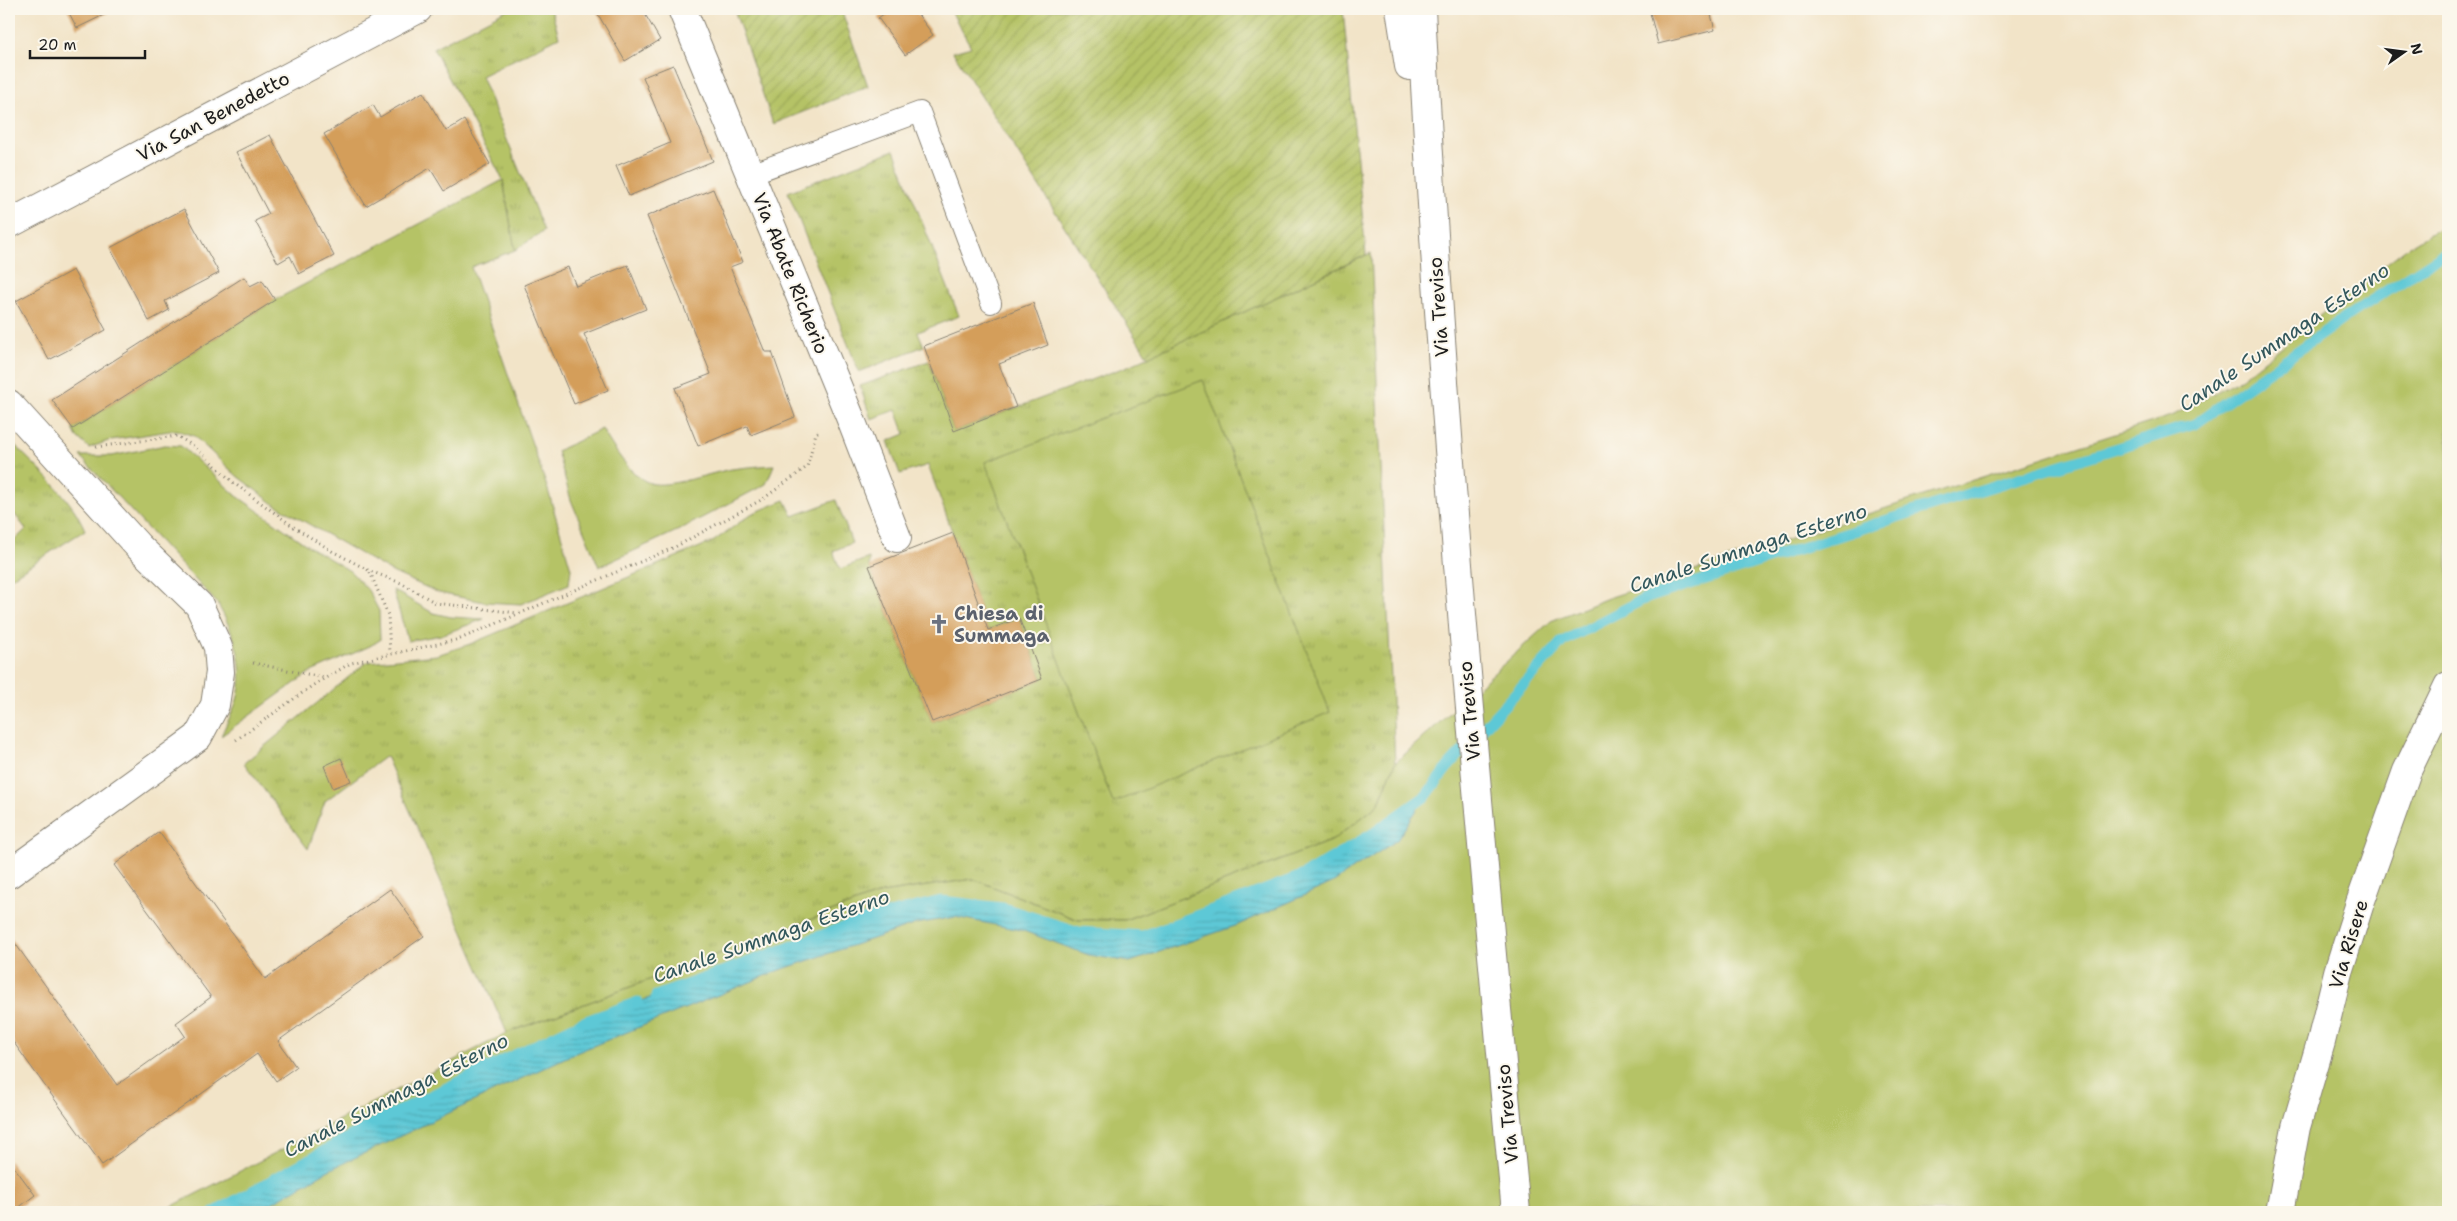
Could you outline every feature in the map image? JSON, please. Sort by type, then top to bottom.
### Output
[{"type":"street","name":"Via San Benedetto","points":[[9,224],[418,9]]},
{"type":"street","name":"Via Abate Richerio","points":[[682,9],[850,417],[897,538]]},
{"type":"street","name":"Via Treviso","points":[[1400,9],[1431,208]]},
{"type":"street","name":"Via Treviso","points":[[1421,9],[1431,208],[1464,656],[1516,1212]]},
{"type":"street","points":[[9,404],[138,546],[199,605],[218,647],[219,662],[216,705],[198,737],[9,874]]},
{"type":"street","name":"Via Risere","points":[[2280,1212],[2296,1127],[2321,1042],[2338,972],[2360,903],[2407,771],[2448,686]]},
{"type":"lane","points":[[751,174],[920,112],[991,303]]},
{"type":"path","points":[[228,745],[351,663],[460,639],[675,547],[762,499],[807,467],[816,433],[850,417]]},
{"type":"path","points":[[89,448],[177,436],[195,447],[235,484],[294,526],[332,551],[370,571],[401,583],[436,603],[520,613]]},
{"type":"path","points":[[370,571],[388,615],[390,653]]},
{"type":"path","points":[[219,662],[239,660],[326,678]]},
{"type":"green space","points":[[508,9],[551,9],[559,37],[481,76],[544,231],[515,250],[503,180],[433,48]]},
{"type":"green space","points":[[734,9],[841,9],[868,86],[773,124]]},
{"type":"green space","points":[[950,9],[1343,9],[1366,255],[1148,357],[953,52],[971,47]]},
{"type":"green space","points":[[894,150],[959,316],[918,332],[924,346],[859,372],[788,192]]},
{"type":"green space","points":[[503,180],[515,250],[471,267],[548,490],[571,569],[569,584],[521,604],[484,602],[439,593],[392,572],[274,504],[237,476],[194,436],[176,430],[111,440],[89,448],[77,437],[73,429],[275,300]]},
{"type":"green space","points":[[2448,223],[2448,1212],[161,1212],[507,1033],[882,893],[973,879],[1078,920],[1125,920],[1333,840],[1378,805],[1395,763],[1551,621],[1608,598],[2174,415],[2242,378],[2405,249]]},
{"type":"green space","points":[[1371,253],[1395,763],[1378,805],[1333,840],[1125,920],[1078,920],[973,879],[882,893],[507,1033],[386,756],[325,801],[308,849],[244,763],[367,662],[437,655],[470,644],[714,541],[751,514],[785,500],[793,516],[836,500],[852,543],[833,551],[840,569],[869,558],[869,566],[932,722],[1042,679],[1019,618],[988,630],[928,465],[900,474],[888,441],[905,434],[896,410],[871,419],[860,386],[929,361],[954,431],[1128,366]]},
{"type":"green space","points":[[1203,380],[1330,712],[1113,803],[985,462]]},
{"type":"green space","points":[[602,429],[629,468],[643,480],[650,483],[667,484],[732,469],[774,465],[766,484],[679,530],[599,567],[571,500],[557,451]]},
{"type":"green space","points":[[9,439],[62,493],[79,517],[85,530],[9,579],[9,546],[26,529],[9,507]]},
{"type":"green space","points":[[165,445],[181,446],[237,496],[308,546],[350,571],[368,590],[379,611],[380,640],[309,673],[221,736],[234,709],[240,687],[240,662],[233,637],[223,614],[217,603],[80,456],[112,456]]},
{"type":"green space","points":[[393,590],[433,613],[451,617],[484,619],[441,635],[408,641]]},
{"type":"water","points":[[1426,796],[1397,840],[1332,883],[1238,925],[1130,962],[1089,955],[1021,930],[955,917],[916,924],[780,970],[573,1054],[329,1170],[256,1212],[215,1212],[372,1124],[581,1023],[861,921],[941,901],[1003,908],[1079,932],[1143,936],[1302,876],[1374,833]]},
{"type":"building","points":[[67,9],[116,9],[77,28]]},
{"type":"building","points":[[595,9],[642,9],[660,40],[625,61]]},
{"type":"building","points":[[891,9],[914,9],[933,35],[905,55],[878,18]]},
{"type":"building","points":[[1649,9],[1718,9],[1710,11],[1715,30],[1658,44]]},
{"type":"building","points":[[673,65],[713,161],[629,196],[616,166],[670,143],[643,77]]},
{"type":"building","points":[[423,92],[446,131],[464,120],[490,164],[444,191],[430,168],[366,206],[324,134],[373,105],[380,117]]},
{"type":"building","points":[[270,135],[334,256],[299,274],[290,256],[278,263],[255,221],[269,214],[236,152]]},
{"type":"building","points":[[713,189],[743,262],[730,267],[765,352],[772,352],[795,417],[751,435],[747,426],[698,446],[675,388],[711,374],[647,216]]},
{"type":"building","points":[[184,209],[219,273],[165,301],[169,310],[149,321],[110,248]]},
{"type":"building","points":[[628,265],[646,309],[584,334],[608,390],[574,404],[524,285],[568,267],[576,286]]},
{"type":"building","points":[[73,270],[106,330],[49,360],[16,301]]},
{"type":"building","points":[[244,277],[250,286],[262,280],[275,300],[73,429],[52,400]]},
{"type":"building","points":[[1033,303],[1048,345],[999,364],[1016,407],[954,431],[924,346]]},
{"type":"building","name":"Chiesa di Summaga","points":[[953,533],[988,630],[1019,618],[1042,679],[932,722],[869,566]]},
{"type":"building","points":[[341,758],[351,781],[333,788],[324,766]]},
{"type":"building","points":[[159,832],[265,979],[390,889],[424,936],[278,1041],[296,1067],[276,1081],[257,1054],[102,1165],[9,1036],[9,941],[12,939],[117,1085],[185,1036],[176,1023],[211,997],[114,865]]},
{"type":"building","points":[[9,1160],[35,1195],[13,1212],[9,1212]]},
{"type":"waterway","name":"Canale Summaga Esterno","points":[[656,996],[861,921],[941,901],[1003,908],[1079,932],[1143,936],[1302,876],[1374,833],[1426,796],[1447,768],[1562,642],[1644,599],[1968,494],[2195,424],[2340,321],[2448,251]]},
{"type":"waterway","name":"Canale Summaga Esterno","points":[[215,1212],[372,1124],[581,1023],[638,1002]]},
{"type":"place","name":"Chiesa di Summaga","points":[[939,624]]}]
